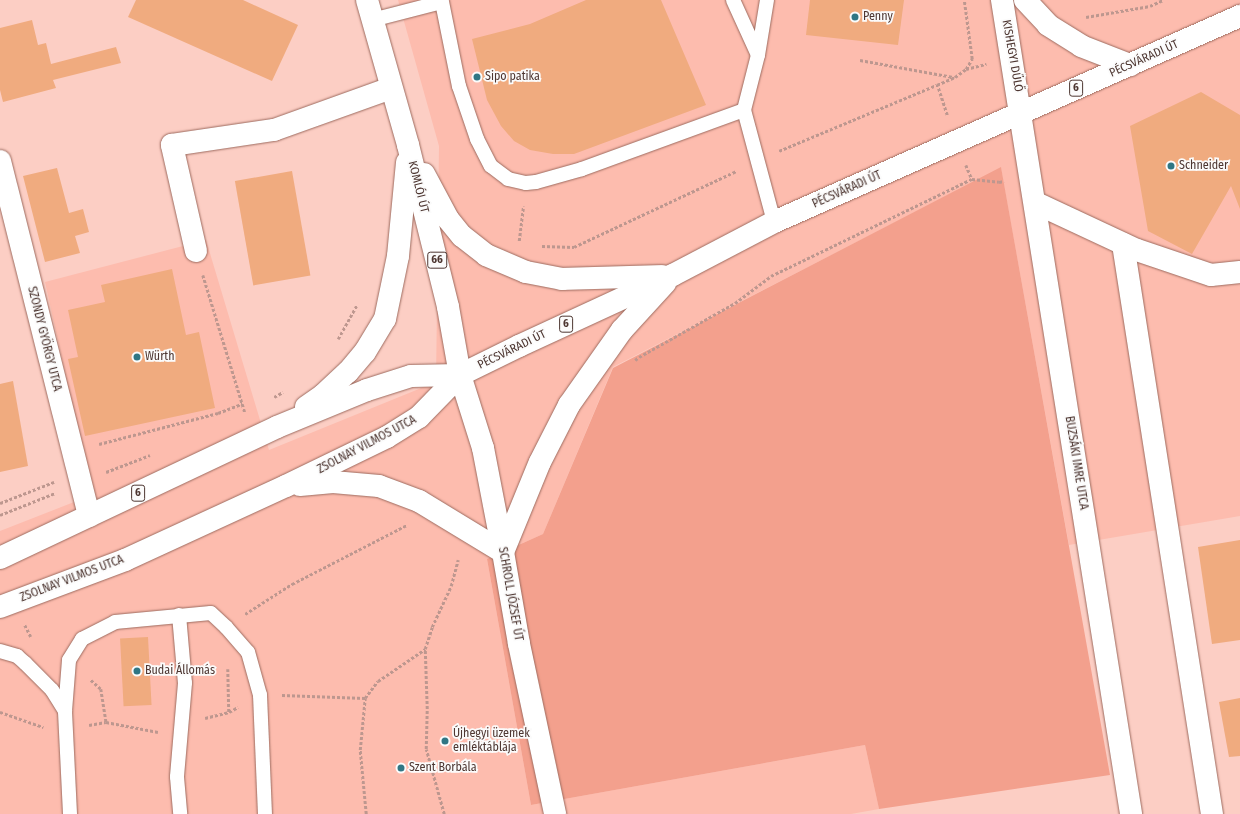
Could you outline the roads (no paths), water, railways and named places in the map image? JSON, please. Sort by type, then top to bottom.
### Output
[{"type":"main road","name":"KISHEGYI DŰLŐ","points":[[1002,0],[1021,112]]},
{"type":"main road","points":[[1025,0],[1048,25],[1081,46],[1130,65]]},
{"type":"main road","name":"KOMLÓI ÚT","points":[[369,10],[408,145],[448,307],[460,376]]},
{"type":"main road","name":"PÉCSVÁRADI ÚT","points":[[460,376],[519,346],[673,275],[774,222],[1240,16]]},
{"type":"main road","points":[[196,251],[172,145],[274,130],[391,88]]},
{"type":"main road","name":"BUZSÁKI IMRE UTCA","points":[[1021,112],[1131,814]]},
{"type":"main road","points":[[408,145],[448,219],[462,236],[486,255],[526,272],[562,279],[673,275]]},
{"type":"main road","points":[[276,427],[323,395],[348,372],[365,352],[385,319],[398,256],[408,145]]},
{"type":"main road","name":"SZONDY GYÖRGY UTCA","points":[[0,161],[79,483],[89,516]]},
{"type":"main road","points":[[1036,203],[1123,244],[1211,275],[1240,272]]},
{"type":"main road","points":[[1123,244],[1212,814]]},
{"type":"main road","points":[[286,486],[333,482],[379,486],[419,501],[503,552],[540,462],[569,406],[622,330],[673,275]]},
{"type":"main road","name":"6","points":[[0,558],[276,427],[367,390],[411,376],[460,376]]},
{"type":"main road","name":"ZSOLNAY VILMOS UTCA","points":[[0,607],[125,560],[286,486],[387,437],[419,417],[460,376]]},
{"type":"main road","name":"SCHROLL JÓZSEF ÚT","points":[[460,376],[482,448],[503,552],[519,644],[555,814]]},
{"type":"lane","points":[[733,0],[758,55]]},
{"type":"lane","points":[[767,0],[758,55],[744,110],[774,222]]},
{"type":"lane","points":[[369,10],[442,2],[459,86],[477,139],[491,166],[508,179],[526,183],[536,182],[582,169],[744,110]]},
{"type":"lane","points":[[70,814],[65,710],[69,660],[82,639],[115,622],[211,613],[226,627],[248,652],[260,694],[265,814]]},
{"type":"lane","points":[[178,615],[185,683],[178,777],[180,814]]},
{"type":"lane","points":[[0,651],[17,656],[25,663],[52,690],[65,710]]},
{"type":"place","name":"Penny","points":[[855,17]]},
{"type":"place","name":"Sipo patika","points":[[477,77]]},
{"type":"place","name":"Schneider","points":[[1171,166]]},
{"type":"place","name":"Würth","points":[[137,357]]},
{"type":"place","name":"Budai Állomás","points":[[137,671]]},
{"type":"place","name":"Újhegyi üzemek emléktáblája","points":[[445,741]]},
{"type":"place","name":"Szent Borbála","points":[[401,768]]}]
